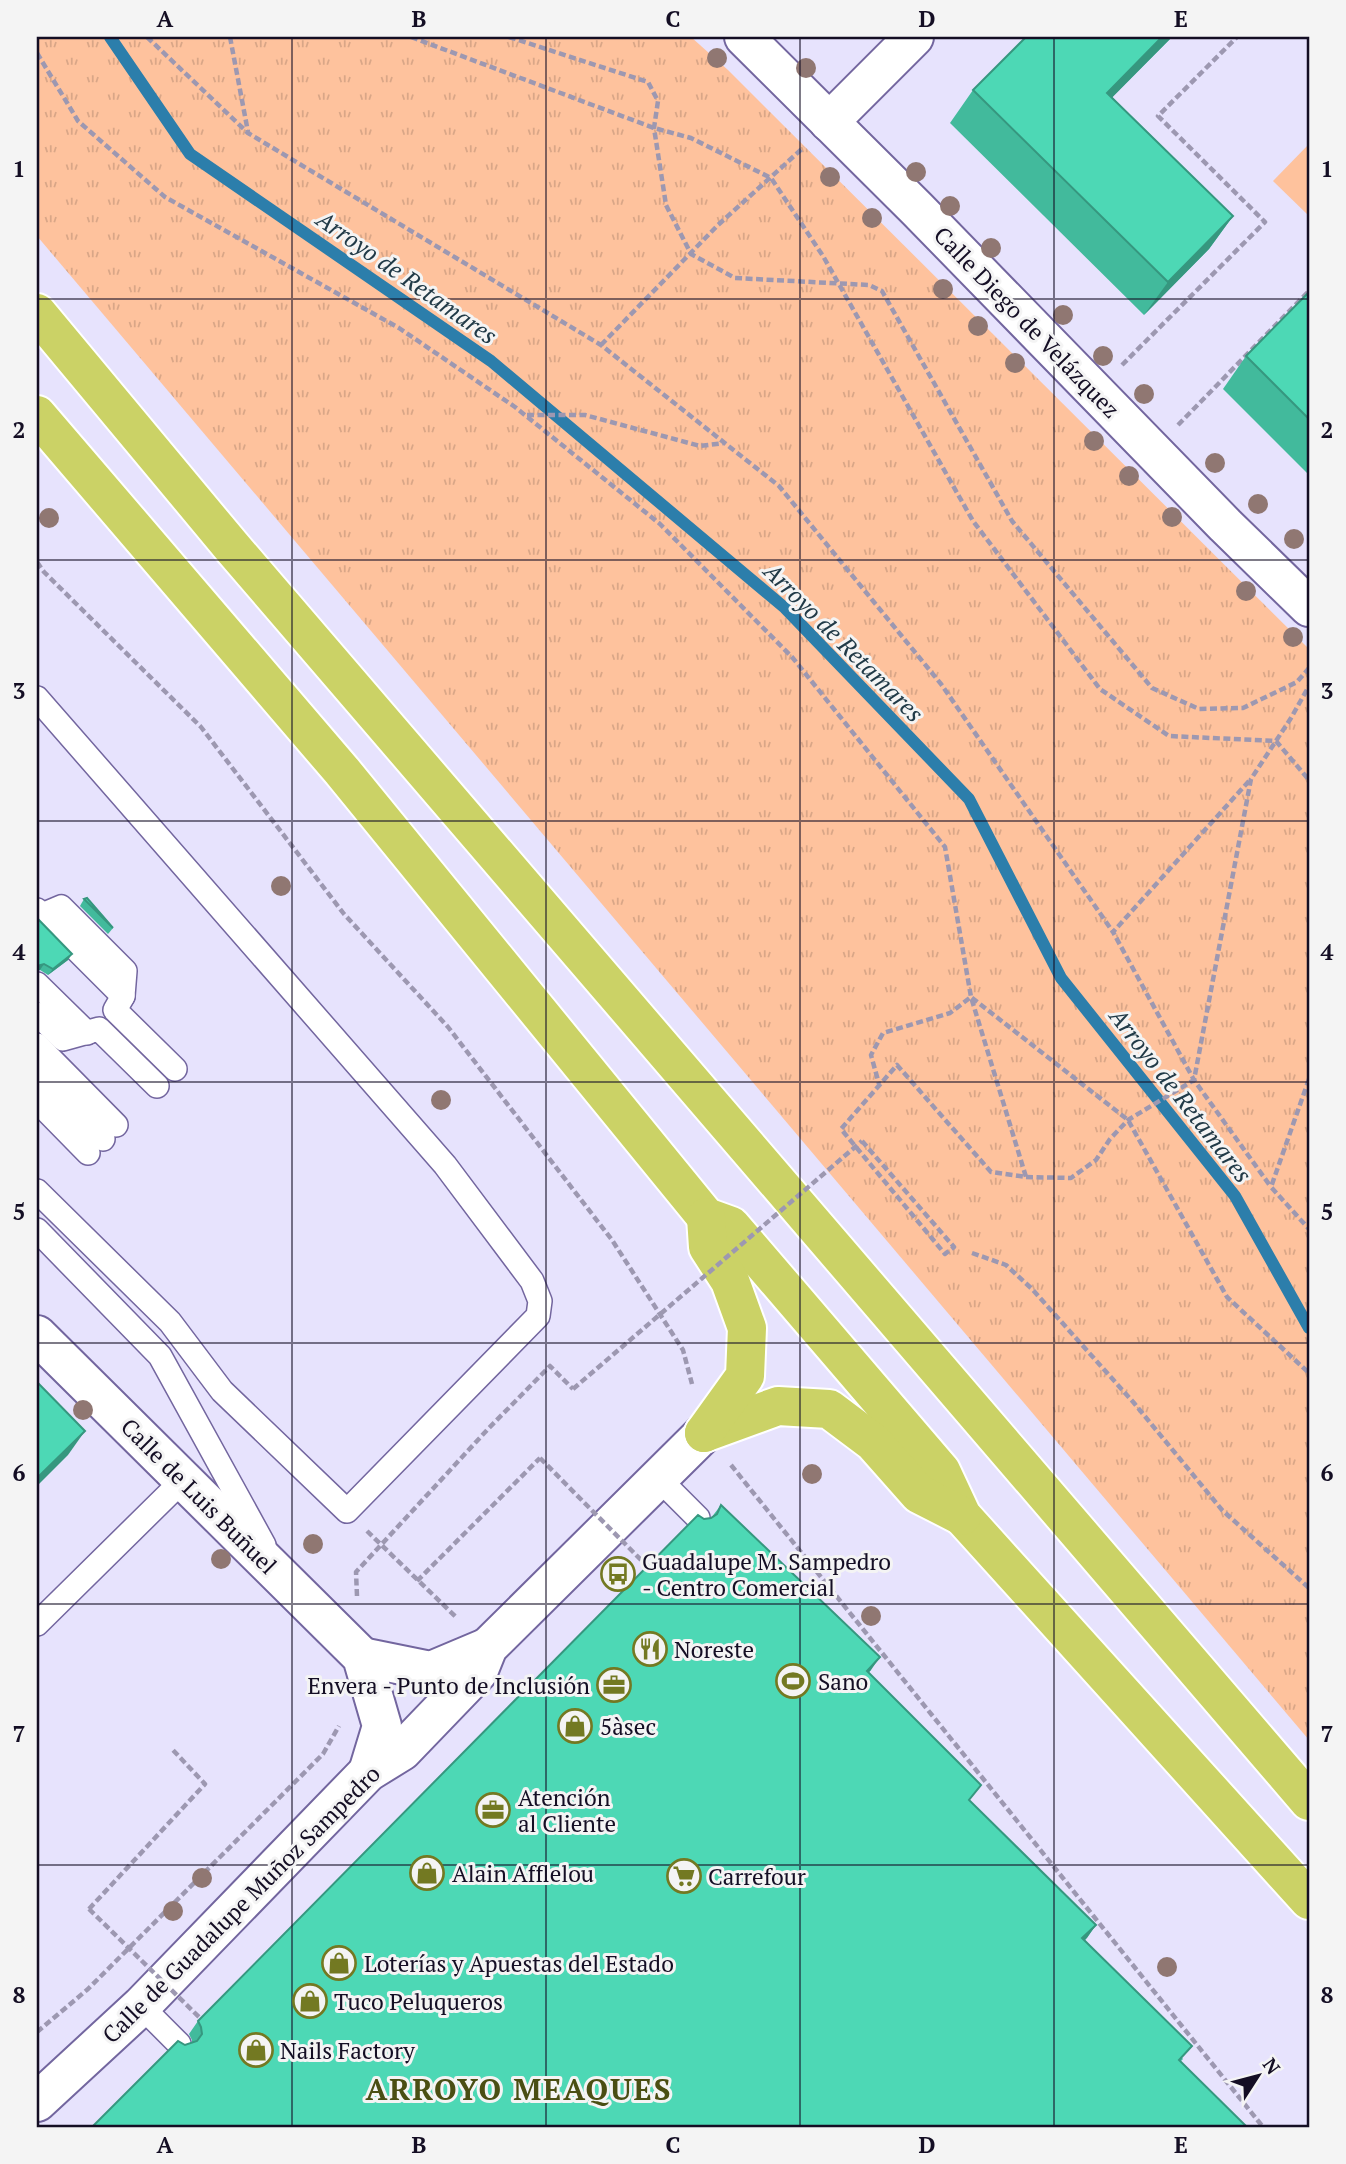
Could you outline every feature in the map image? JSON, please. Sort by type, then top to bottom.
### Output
[{"type":"highway","points":[[37,313],[231,546],[1309,1801]]},
{"type":"highway","points":[[37,415],[342,771],[706,1217],[731,1226],[942,1471],[962,1516],[1309,1900]]},
{"type":"highway","points":[[704,1433],[745,1376],[747,1328],[730,1281],[708,1247],[706,1217]]},
{"type":"highway","points":[[704,1433],[778,1406],[829,1409],[873,1442],[919,1494],[962,1516]]},
{"type":"street","name":"Calle Diego de Velázquez","points":[[744,37],[817,134],[1096,392],[1309,607]]},
{"type":"street","points":[[817,134],[914,37]]},
{"type":"street","name":"Calle de Luis Buñuel","points":[[37,1335],[362,1657],[382,1726],[368,1772]]},
{"type":"street","name":"Calle de Guadalupe Muñoz Sampedro","points":[[37,2102],[141,2006],[368,1772],[402,1751],[478,1672],[488,1647],[704,1433]]},
{"type":"street","points":[[362,1657],[431,1671],[488,1647]]},
{"type":"lane","points":[[37,698],[445,1165],[533,1281],[540,1301],[538,1316],[347,1511],[222,1391],[170,1322],[37,1191]]},
{"type":"lane","points":[[39,912],[61,907],[125,971],[122,996],[115,1010],[175,1069]]},
{"type":"lane","points":[[37,984],[87,1033]]},
{"type":"lane","points":[[37,1014],[63,1039],[99,1029],[157,1086]]},
{"type":"lane","points":[[37,1045],[102,1139]]},
{"type":"lane","points":[[37,1072],[102,1139]]},
{"type":"lane","points":[[37,1101],[102,1139]]},
{"type":"lane","points":[[37,1230],[160,1356],[282,1578]]},
{"type":"lane","points":[[658,1478],[698,1518]]},
{"type":"lane","points":[[37,1624],[183,1480]]},
{"type":"lane","points":[[141,2006],[179,2044]]},
{"type":"path","points":[[147,37],[248,133],[601,345],[779,486],[941,684],[1113,932],[1194,1080],[1271,1187],[1309,1229]]},
{"type":"path","points":[[230,37],[248,133]]},
{"type":"path","points":[[411,37],[654,128],[691,138],[771,178],[839,284],[973,522],[1100,689],[1169,736],[1276,741],[1309,780]]},
{"type":"path","points":[[509,37],[648,82],[658,101],[654,128],[666,205],[691,254],[736,278],[869,285],[881,291],[1012,521],[1152,688],[1199,709],[1243,708],[1297,682],[1309,668]]},
{"type":"path","points":[[1096,392],[1265,222],[1158,116],[1237,37]]},
{"type":"path","points":[[37,53],[78,121],[165,197],[399,328],[526,415],[660,523],[783,648],[945,847],[971,997],[1026,1177]]},
{"type":"path","points":[[601,345],[718,225],[817,134]]},
{"type":"path","points":[[1154,452],[1309,291]]},
{"type":"path","points":[[526,415],[585,415],[699,446],[725,443]]},
{"type":"path","points":[[37,562],[201,727],[344,914],[449,1027],[612,1240],[683,1350],[704,1433],[1264,2127]]},
{"type":"path","points":[[1113,932],[1251,779],[1308,689]]},
{"type":"path","points":[[362,1657],[356,1572],[488,1429],[550,1366],[573,1389],[851,1150],[862,1141],[954,1247],[945,1255],[902,1202],[867,1161],[858,1150],[850,1140],[841,1129],[897,1065],[991,1172],[1026,1177],[1071,1178],[1096,1160],[1128,1119],[1194,1080],[1251,779]]},
{"type":"path","points":[[879,1084],[871,1055],[883,1033],[950,1013],[971,997]]},
{"type":"path","points":[[971,997],[1128,1119],[1227,1297],[1309,1373]]},
{"type":"path","points":[[1271,1187],[1309,1079]]},
{"type":"path","points":[[972,1253],[1006,1265],[1032,1289],[1134,1403],[1222,1510],[1309,1588]]},
{"type":"path","points":[[417,1581],[540,1458],[649,1568]]},
{"type":"path","points":[[347,1511],[488,1647]]},
{"type":"path","points":[[37,2032],[88,1989],[323,1754],[342,1719]]},
{"type":"path","points":[[172,1749],[205,1784],[89,1909],[202,2020]]},
{"type":"green space","points":[[37,37],[691,37],[728,70],[1309,649],[1309,1740],[37,236]]},
{"type":"green space","points":[[1309,144],[1309,216],[1273,181]]},
{"type":"building","points":[[1026,37],[1162,37],[1107,93],[1233,216],[1168,282],[973,90]]},
{"type":"building","points":[[1309,292],[1309,419],[1246,356]]},
{"type":"building","points":[[87,898],[113,928],[84,899]]},
{"type":"building","points":[[37,918],[72,954],[53,969],[44,964],[37,966]]},
{"type":"building","points":[[37,1382],[85,1431],[37,1478]]},
{"type":"building","name":"Carrefour","points":[[721,1505],[880,1657],[867,1671],[981,1785],[969,1800],[1096,1925],[1082,1938],[1192,2046],[1179,2060],[1247,2127],[92,2127],[178,2041],[185,2045],[197,2041],[202,2034],[198,2021],[698,1515],[704,1519],[711,1518],[717,1514]]},
{"type":"waterway","name":"Arroyo de Retamares","points":[[110,37],[190,154],[491,361],[785,608],[969,799],[1061,978],[1235,1196],[1309,1328]]},
{"type":"place","name":"Guadalupe M. Sampedro - Centro Comercial","points":[[618,1574]]},
{"type":"place","name":"Noreste","points":[[650,1649]]},
{"type":"place","name":"Sano","points":[[793,1681]]},
{"type":"place","name":"Envera - Punto de Inclusión","points":[[614,1685]]},
{"type":"place","name":"5àsec","points":[[575,1726]]},
{"type":"place","name":"Atención al Cliente","points":[[493,1810]]},
{"type":"place","name":"Alain Afflelou","points":[[427,1873]]},
{"type":"place","name":"Carrefour","points":[[684,1876]]},
{"type":"place","name":"Loterías y Apuestas del Estado","points":[[339,1963]]},
{"type":"place","name":"Tuco Peluqueros","points":[[310,2001]]},
{"type":"place","name":"Nails Factory","points":[[256,2050]]},
{"type":"district","name":"ARROYO MEAQUES","points":[[519,2089]]}]
